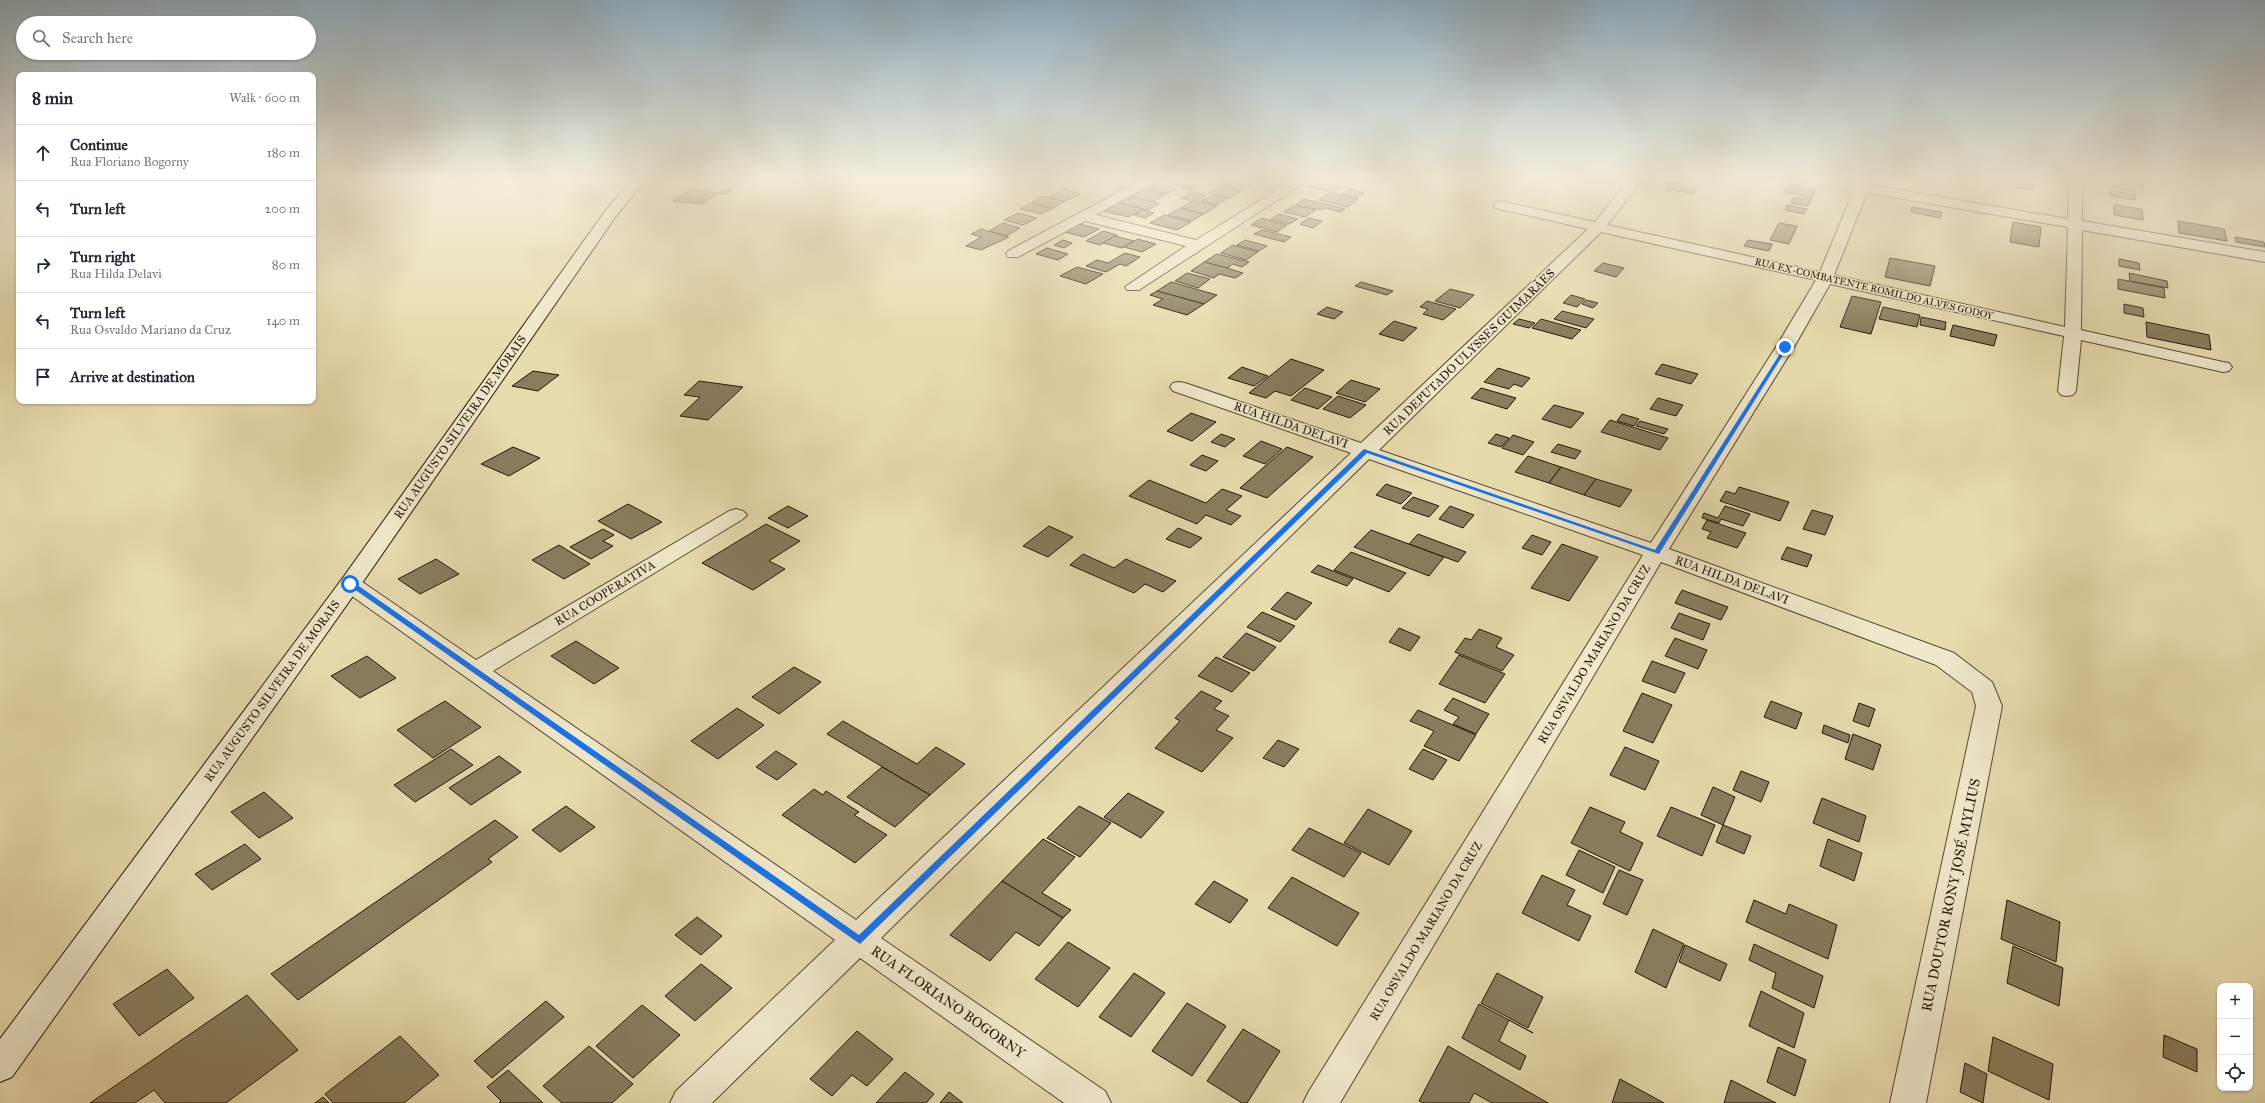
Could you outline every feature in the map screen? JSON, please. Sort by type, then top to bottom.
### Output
[{"type":"street","name":"RUA AUGUSTO SILVEIRA DE MORAIS","points":[[0,1066],[350,584],[599,229]]},
{"type":"street","points":[[1013,254],[1059,229]]},
{"type":"street","points":[[1137,229],[1198,245]]},
{"type":"street","points":[[1132,287],[1223,229]]},
{"type":"street","name":"RUA DEPUTADO ULYSSES GUIMARÃES","points":[[688,1103],[860,940],[1595,229]]},
{"type":"street","name":"RUA EX-COMBATENTE ROMILDO ALVES GODOY","points":[[1609,229],[2223,367]]},
{"type":"street","name":"RUA OSVALDO MARIANO DA CRUZ","points":[[1321,1103],[1656,552],[1785,347],[1825,278],[1845,229]]},
{"type":"street","points":[[2067,391],[2073,333],[2074,229]]},
{"type":"street","points":[[2106,229],[2265,257]]},
{"type":"street","name":"RUA HILDA DELAVI","points":[[1178,387],[1656,552],[1945,659],[1982,688]]},
{"type":"street","name":"RUA COOPERATIVA","points":[[475,671],[736,515]]},
{"type":"street","name":"RUA FLORIANO BOGORNY","points":[[350,584],[1093,1103]]},
{"type":"street","name":"RUA DOUTOR RONY JOSÉ MYLIUS","points":[[1908,1103],[1989,706],[1982,688]]},
{"type":"building","points":[[983,229],[1009,237],[981,250],[966,246],[981,237],[971,234]]},
{"type":"building","points":[[992,229],[1017,229],[1006,236],[989,231]]},
{"type":"building","points":[[1069,229],[1098,229],[1084,237],[1065,232]]},
{"type":"building","points":[[1268,229],[1281,229],[1277,232]]},
{"type":"building","points":[[1776,229],[1795,229],[1789,244],[1770,240]]},
{"type":"building","points":[[2012,229],[2041,229],[2039,247],[2010,242]]},
{"type":"building","points":[[2179,229],[2224,229],[2227,241],[2179,233]]},
{"type":"building","points":[[1262,230],[1291,237],[1284,242],[1254,234]]},
{"type":"building","points":[[1103,231],[1117,235],[1100,245],[1086,241]]},
{"type":"building","points":[[1115,236],[1134,241],[1122,248],[1103,243]]},
{"type":"building","points":[[2235,237],[2264,242],[2265,247],[2236,242]]},
{"type":"building","points":[[1138,239],[1156,244],[1142,252],[1124,247]]},
{"type":"building","points":[[1063,240],[1072,243],[1064,248],[1054,245]]},
{"type":"building","points":[[1245,240],[1267,246],[1259,251],[1237,245]]},
{"type":"building","points":[[1748,240],[1772,244],[1769,251],[1744,246]]},
{"type":"building","points":[[1233,245],[1258,252],[1246,260],[1221,253]]},
{"type":"building","points":[[1047,248],[1068,254],[1058,260],[1036,254]]},
{"type":"building","points":[[1125,253],[1140,257],[1126,266],[1120,264],[1106,272],[1086,266],[1097,260],[1108,263]]},
{"type":"building","points":[[1217,254],[1249,262],[1242,267],[1233,264],[1227,268],[1204,262]]},
{"type":"building","points":[[1890,258],[1935,266],[1930,286],[1885,277]]},
{"type":"building","points":[[2119,259],[2139,263],[2140,270],[2119,266]]},
{"type":"building","points":[[1204,262],[1243,273],[1235,278],[1219,274],[1214,278],[1191,271]]},
{"type":"building","points":[[1603,263],[1624,268],[1616,277],[1594,271]]},
{"type":"building","points":[[1077,267],[1103,274],[1086,284],[1060,276]]},
{"type":"building","points":[[1187,273],[1210,279],[1198,288],[1175,281]]},
{"type":"building","points":[[2129,273],[2167,281],[2168,288],[2130,281]]},
{"type":"building","points":[[2118,279],[2164,288],[2165,298],[2118,289]]},
{"type":"building","points":[[1171,282],[1217,295],[1204,304],[1157,291]]},
{"type":"building","points":[[1361,282],[1393,291],[1387,295],[1355,286]]},
{"type":"building","points":[[1450,289],[1474,295],[1460,308],[1435,301]]},
{"type":"building","points":[[1157,291],[1204,304],[1187,315],[1153,305],[1163,299],[1150,295]]},
{"type":"building","points":[[1571,295],[1585,299],[1577,307],[1563,303]]},
{"type":"building","points":[[1852,296],[1881,302],[1871,334],[1840,327]]},
{"type":"building","points":[[1586,300],[1598,303],[1593,308],[1582,304]]},
{"type":"building","points":[[1427,301],[1456,309],[1443,320],[1423,314],[1428,309],[1420,307]]},
{"type":"building","points":[[2124,304],[2143,308],[2144,317],[2124,313]]},
{"type":"building","points":[[1327,307],[1343,312],[1334,319],[1317,314]]},
{"type":"building","points":[[1883,307],[1920,315],[1917,327],[1879,319]]},
{"type":"building","points":[[1562,311],[1594,319],[1586,328],[1554,319]]},
{"type":"building","points":[[1921,317],[1946,322],[1945,330],[1920,325]]},
{"type":"building","points":[[1519,319],[1535,323],[1529,328],[1513,324]]},
{"type":"building","points":[[1541,319],[1581,330],[1572,339],[1532,328]]},
{"type":"building","points":[[1394,321],[1417,328],[1403,341],[1379,334]]},
{"type":"building","points":[[2146,322],[2209,335],[2211,350],[2147,337]]},
{"type":"building","points":[[1953,325],[1997,335],[1994,346],[1950,336]]},
{"type":"building","points":[[1291,359],[1324,370],[1291,396],[1275,391],[1266,398],[1249,393]]},
{"type":"building","points":[[1662,364],[1698,374],[1691,384],[1655,374]]},
{"type":"building","points":[[1242,367],[1268,376],[1254,386],[1228,378]]},
{"type":"building","points":[[1498,368],[1530,378],[1522,387],[1514,384],[1509,389],[1484,382]]},
{"type":"building","points":[[533,371],[559,375],[538,391],[512,386]]},
{"type":"building","points":[[1351,380],[1380,389],[1365,402],[1336,393]]},
{"type":"building","points":[[699,381],[743,387],[708,420],[680,416],[700,397],[684,395]]},
{"type":"building","points":[[1305,388],[1332,397],[1318,409],[1291,400]]},
{"type":"building","points":[[1481,388],[1516,398],[1507,409],[1471,398]]},
{"type":"building","points":[[1338,396],[1366,405],[1350,418],[1323,409]]},
{"type":"building","points":[[1658,398],[1683,405],[1676,416],[1650,409]]},
{"type":"building","points":[[1554,405],[1584,413],[1571,428],[1542,419]]},
{"type":"building","points":[[1191,413],[1216,422],[1192,441],[1167,431]]},
{"type":"building","points":[[1622,414],[1639,419],[1634,426],[1617,421]]},
{"type":"building","points":[[1610,420],[1668,438],[1660,450],[1601,432]]},
{"type":"building","points":[[1640,421],[1668,429],[1664,434],[1636,426]]},
{"type":"building","points":[[1221,434],[1235,439],[1225,447],[1211,442]]},
{"type":"building","points":[[1496,434],[1509,438],[1501,447],[1488,443]]},
{"type":"building","points":[[1513,435],[1534,442],[1523,455],[1502,448]]},
{"type":"building","points":[[1261,441],[1282,449],[1265,464],[1243,456]]},
{"type":"building","points":[[1558,444],[1581,451],[1575,459],[1551,452]]},
{"type":"building","points":[[513,447],[540,458],[509,476],[481,464]]},
{"type":"building","points":[[1287,447],[1313,457],[1267,498],[1240,488]]},
{"type":"building","points":[[1202,455],[1218,461],[1206,471],[1190,465]]},
{"type":"building","points":[[1528,456],[1561,467],[1549,483],[1515,472]]},
{"type":"building","points":[[1561,467],[1596,479],[1584,495],[1549,483]]},
{"type":"building","points":[[1596,479],[1632,490],[1620,507],[1584,495]]},
{"type":"building","points":[[1149,480],[1206,503],[1222,489],[1242,496],[1226,510],[1241,516],[1231,525],[1206,515],[1197,524],[1129,496]]},
{"type":"building","points":[[1386,484],[1412,493],[1401,504],[1376,495]]},
{"type":"building","points":[[1739,487],[1789,502],[1780,521],[1720,501],[1726,491],[1735,494]]},
{"type":"building","points":[[1413,497],[1439,506],[1429,517],[1402,508]]},
{"type":"building","points":[[628,504],[662,522],[631,539],[598,521]]},
{"type":"building","points":[[788,506],[808,516],[788,528],[768,518]]},
{"type":"building","points":[[1450,506],[1474,515],[1463,528],[1439,519]]},
{"type":"building","points":[[1725,506],[1750,514],[1743,526],[1721,519],[1719,523],[1702,518],[1704,513],[1718,518]]},
{"type":"building","points":[[1812,510],[1833,516],[1825,535],[1803,529]]},
{"type":"building","points":[[1707,520],[1746,533],[1737,548],[1707,538],[1711,532],[1702,529]]},
{"type":"building","points":[[766,524],[800,541],[769,561],[785,569],[753,590],[702,563]]},
{"type":"building","points":[[1049,526],[1073,537],[1048,557],[1023,546]]},
{"type":"building","points":[[1178,528],[1202,538],[1190,548],[1166,539]]},
{"type":"building","points":[[603,529],[614,535],[603,541],[613,546],[591,559],[570,547]]},
{"type":"building","points":[[1371,530],[1444,557],[1429,576],[1354,547]]},
{"type":"building","points":[[1418,534],[1466,552],[1458,562],[1409,544]]},
{"type":"building","points":[[1532,535],[1551,542],[1542,555],[1522,548]]},
{"type":"building","points":[[1562,544],[1598,557],[1569,601],[1531,588]]},
{"type":"building","points":[[559,545],[590,564],[564,579],[532,560]]},
{"type":"building","points":[[1787,547],[1812,555],[1807,567],[1781,559]]},
{"type":"building","points":[[1351,552],[1406,573],[1389,592],[1334,570]]},
{"type":"building","points":[[1083,554],[1114,568],[1126,559],[1176,581],[1163,592],[1145,584],[1134,593],[1070,565]]},
{"type":"building","points":[[436,559],[459,574],[420,594],[398,579]]},
{"type":"building","points":[[1318,565],[1353,579],[1347,586],[1311,572]]},
{"type":"building","points":[[1682,590],[1728,607],[1721,620],[1675,603]]},
{"type":"building","points":[[1287,592],[1312,603],[1296,620],[1271,609]]},
{"type":"building","points":[[1262,612],[1295,626],[1280,642],[1247,627]]},
{"type":"building","points":[[1679,613],[1710,624],[1703,640],[1671,628]]},
{"type":"building","points":[[1399,628],[1420,637],[1410,651],[1389,642]]},
{"type":"building","points":[[1479,629],[1502,638],[1496,647],[1514,655],[1502,671],[1455,652],[1465,638],[1471,640]]},
{"type":"building","points":[[1246,633],[1276,647],[1254,671],[1223,657]]},
{"type":"building","points":[[1675,638],[1707,650],[1698,669],[1665,656]]},
{"type":"building","points":[[576,641],[619,668],[594,684],[551,656]]},
{"type":"building","points":[[1459,655],[1505,674],[1485,703],[1439,684]]},
{"type":"building","points":[[367,656],[396,678],[360,698],[331,676]]},
{"type":"building","points":[[1216,657],[1250,673],[1232,692],[1198,676]]},
{"type":"building","points":[[1652,661],[1685,673],[1675,693],[1642,681]]},
{"type":"building","points":[[794,667],[821,682],[779,714],[752,697]]},
{"type":"building","points":[[1201,691],[1222,701],[1214,709],[1229,716],[1216,730],[1233,738],[1202,772],[1155,748],[1180,721],[1175,718]]},
{"type":"building","points":[[1642,693],[1672,705],[1653,743],[1623,731]]},
{"type":"building","points":[[1453,698],[1489,714],[1476,734],[1453,724],[1459,717],[1444,710]]},
{"type":"building","points":[[445,701],[481,727],[433,758],[397,730]]},
{"type":"building","points":[[1771,701],[1802,713],[1796,729],[1764,717]]},
{"type":"building","points":[[1859,703],[1875,709],[1869,727],[1853,721]]},
{"type":"building","points":[[737,708],[764,725],[718,759],[691,741]]},
{"type":"building","points":[[1418,710],[1476,735],[1459,761],[1424,746],[1434,731],[1410,721]]},
{"type":"building","points":[[843,721],[917,764],[936,747],[965,764],[930,795],[827,734]]},
{"type":"building","points":[[1824,725],[1850,735],[1848,743],[1822,733]]},
{"type":"building","points":[[1853,734],[1881,745],[1873,770],[1845,759]]},
{"type":"building","points":[[1278,740],[1299,749],[1284,767],[1263,758]]},
{"type":"building","points":[[1625,747],[1659,761],[1645,790],[1610,775]]},
{"type":"building","points":[[451,749],[473,765],[415,802],[394,785]]},
{"type":"building","points":[[1423,749],[1447,760],[1433,780],[1409,769]]},
{"type":"building","points":[[776,751],[797,764],[777,780],[756,767]]},
{"type":"building","points":[[499,756],[521,772],[471,805],[449,788]]},
{"type":"building","points":[[882,767],[930,795],[895,827],[847,797]]},
{"type":"building","points":[[1741,771],[1769,782],[1761,802],[1733,790]]},
{"type":"building","points":[[1713,787],[1735,797],[1723,825],[1701,815]]},
{"type":"building","points":[[814,789],[823,795],[826,791],[859,812],[854,815],[887,835],[855,863],[782,815]]},
{"type":"building","points":[[264,792],[293,818],[259,838],[231,812]]},
{"type":"building","points":[[1128,793],[1164,812],[1141,838],[1104,817]]},
{"type":"building","points":[[1822,798],[1866,816],[1859,842],[1813,823]]},
{"type":"building","points":[[566,806],[595,827],[560,852],[532,830]]},
{"type":"building","points":[[1079,806],[1111,823],[1080,857],[1047,838]]},
{"type":"building","points":[[1590,807],[1625,822],[1620,832],[1643,843],[1630,871],[1571,843]]},
{"type":"building","points":[[1671,807],[1715,825],[1702,856],[1657,836]]},
{"type":"building","points":[[1368,809],[1412,831],[1389,865],[1344,843]]},
{"type":"building","points":[[495,820],[518,837],[488,859],[492,862],[298,1000],[271,974]]},
{"type":"building","points":[[1723,825],[1751,836],[1744,854],[1716,842]]},
{"type":"building","points":[[1309,828],[1361,853],[1344,877],[1292,850]]},
{"type":"building","points":[[1043,839],[1075,857],[1042,893],[1071,910],[1063,918],[1002,881]]},
{"type":"building","points":[[1828,839],[1862,853],[1854,881],[1820,866]]},
{"type":"building","points":[[245,844],[261,859],[212,890],[195,874]]},
{"type":"building","points":[[1579,850],[1615,867],[1603,893],[1566,875]]},
{"type":"building","points":[[1619,870],[1643,880],[1627,915],[1603,904]]},
{"type":"building","points":[[1542,875],[1575,890],[1567,905],[1591,916],[1579,941],[1522,913]]},
{"type":"building","points":[[1292,877],[1359,913],[1337,946],[1268,908]]},
{"type":"building","points":[[1002,881],[1063,918],[1039,946],[1016,932],[990,961],[950,935]]},
{"type":"building","points":[[1214,881],[1248,900],[1230,923],[1195,904]]},
{"type":"building","points":[[1754,900],[1786,914],[1789,904],[1837,925],[1828,959],[1746,922]]},
{"type":"building","points":[[2007,900],[2060,922],[2056,962],[2001,939]]},
{"type":"building","points":[[697,917],[722,936],[701,955],[675,935]]},
{"type":"building","points":[[1653,929],[1684,944],[1666,988],[1635,972]]},
{"type":"building","points":[[1068,942],[1110,968],[1078,1007],[1035,979]]},
{"type":"building","points":[[1754,944],[1823,976],[1814,1008],[1772,988],[1776,973],[1749,960]]},
{"type":"building","points":[[1685,945],[1727,964],[1720,981],[1679,962]]},
{"type":"building","points":[[2013,946],[2063,968],[2059,1006],[2007,983]]},
{"type":"building","points":[[701,964],[732,988],[695,1021],[665,996]]},
{"type":"building","points":[[167,969],[194,998],[139,1036],[113,1004]]},
{"type":"building","points":[[1134,973],[1165,993],[1131,1037],[1099,1017]]},
{"type":"building","points":[[1497,973],[1543,997],[1528,1028],[1481,1003]]},
{"type":"building","points":[[1761,991],[1804,1013],[1794,1048],[1749,1026]]},
{"type":"building","points":[[247,995],[298,1050],[226,1103],[165,1103],[154,1090],[135,1103],[90,1103]]},
{"type":"building","points":[[546,1001],[564,1017],[492,1078],[474,1061]]},
{"type":"building","points":[[1187,1003],[1226,1026],[1192,1076],[1152,1051]]},
{"type":"building","points":[[1479,1004],[1509,1020],[1499,1041],[1526,1056],[1520,1070],[1462,1038]]},
{"type":"building","points":[[642,1005],[680,1035],[633,1078],[596,1046]]},
{"type":"building","points":[[1243,1029],[1280,1051],[1247,1103],[1242,1103],[1207,1081]]},
{"type":"building","points":[[857,1031],[893,1059],[867,1086],[852,1075],[832,1096],[810,1079]]},
{"type":"building","points":[[2164,1035],[2197,1049],[2197,1072],[2163,1057]]},
{"type":"building","points":[[400,1036],[439,1075],[404,1103],[333,1103],[325,1094]]},
{"type":"building","points":[[1993,1037],[2053,1064],[2049,1100],[1988,1071]]},
{"type":"building","points":[[589,1046],[633,1084],[612,1103],[562,1103],[543,1086]]},
{"type":"building","points":[[1448,1046],[1548,1103],[1492,1103],[1474,1093],[1469,1103],[1423,1103],[1419,1101]]},
{"type":"building","points":[[1778,1047],[1806,1060],[1795,1096],[1767,1082]]},
{"type":"building","points":[[1965,1063],[1987,1074],[1983,1103],[1960,1092]]},
{"type":"building","points":[[508,1070],[543,1103],[499,1103],[501,1101],[487,1087]]},
{"type":"building","points":[[905,1072],[934,1094],[926,1103],[876,1103]]},
{"type":"building","points":[[1620,1079],[1664,1103],[1612,1103]]},
{"type":"building","points":[[1731,1080],[1776,1103],[1724,1103]]},
{"type":"building","points":[[949,1092],[963,1103],[940,1103]]},
{"type":"building","points":[[323,1097],[329,1103],[315,1103]]},
{"type":"route","points":[[350,584],[860,940],[1366,451],[1656,552],[1785,347]]}]
